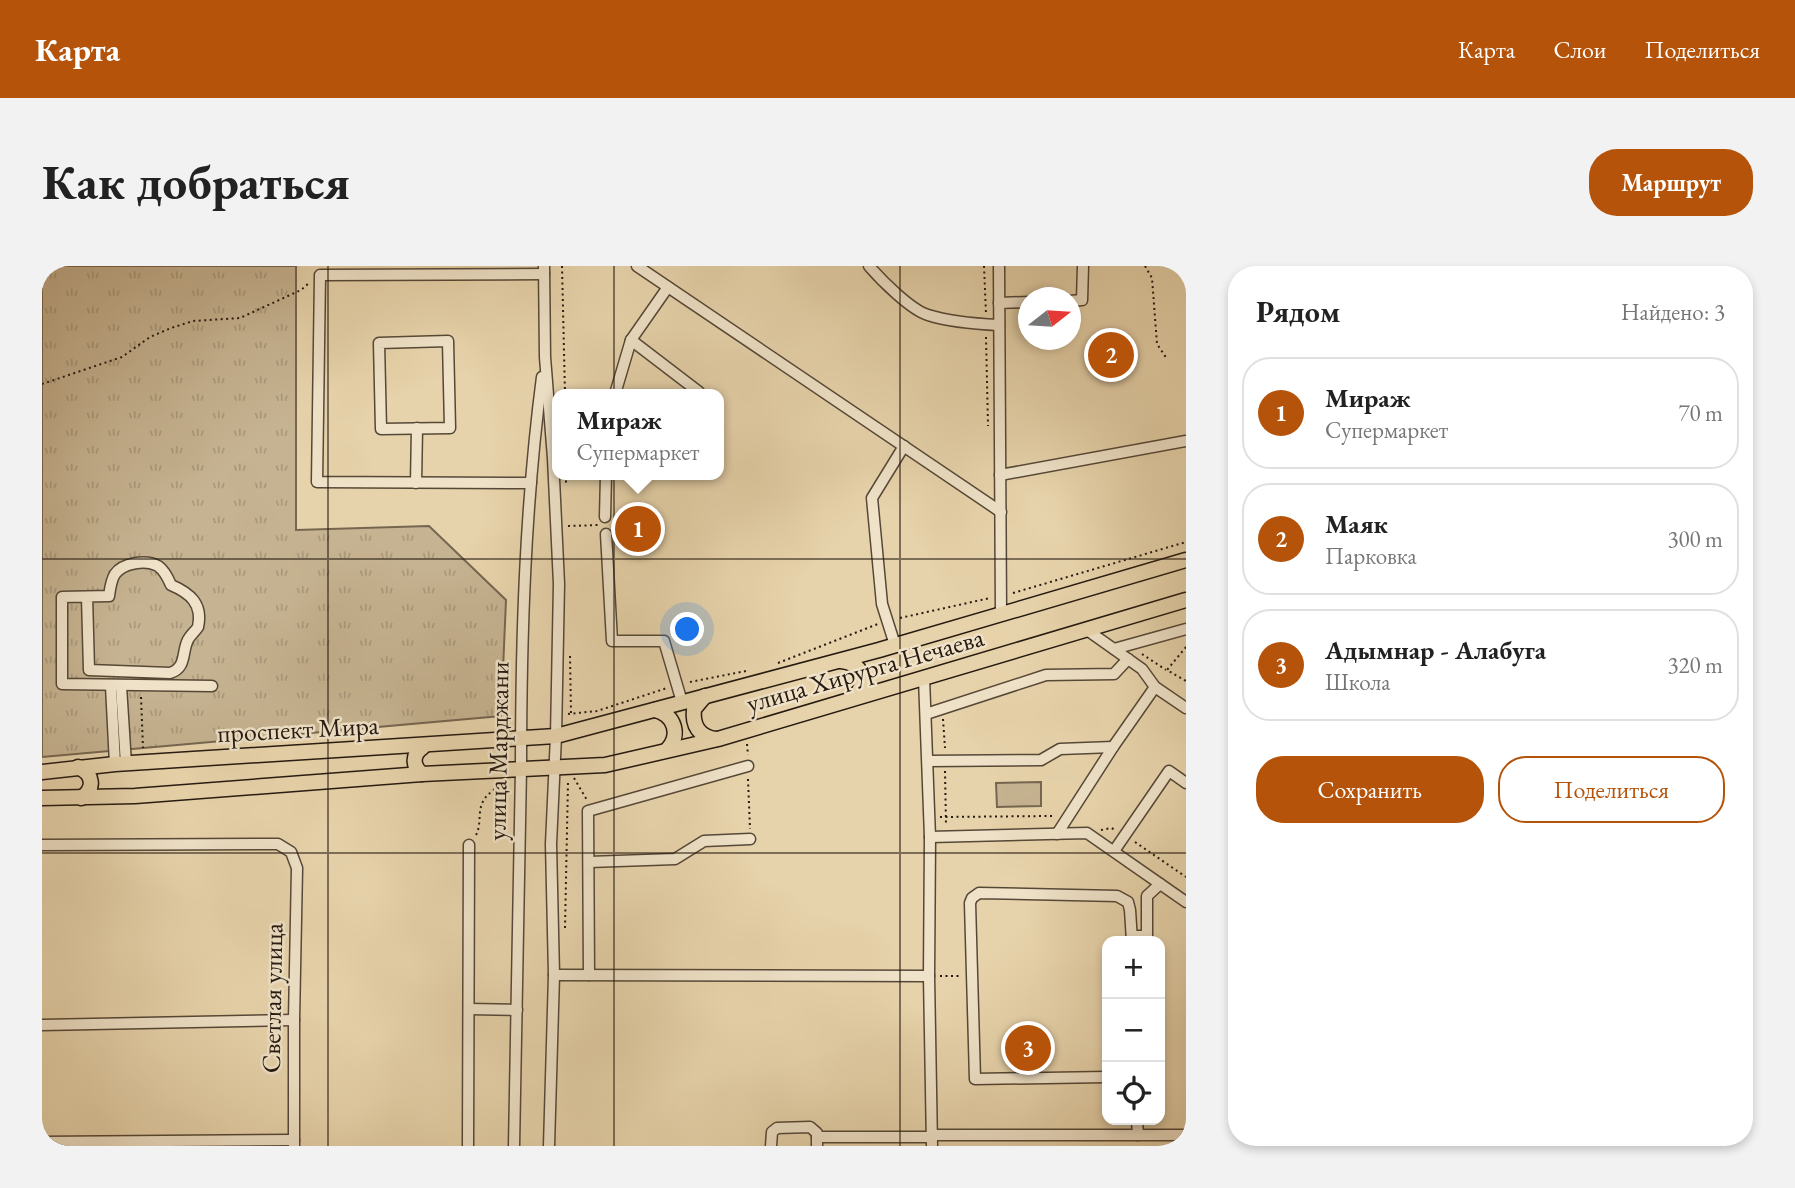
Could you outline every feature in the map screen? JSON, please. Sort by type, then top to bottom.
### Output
[{"type":"main road","name":"улица Хирурга Нечаева","points":[[556,736],[895,645],[1186,560]]},
{"type":"main road","name":"улица Хирурга Нечаева","points":[[554,769],[605,765],[718,739],[1186,600]]},
{"type":"main road","points":[[841,660],[850,661],[858,666],[862,673],[860,691],[854,697]]},
{"type":"main road","points":[[706,695],[694,709],[695,726],[709,738],[718,739]]},
{"type":"main road","points":[[655,710],[667,715],[674,726],[674,739],[667,750]]},
{"type":"main road","name":"проспект Мира","points":[[42,772],[120,764],[423,747],[556,736]]},
{"type":"main road","points":[[422,774],[416,768],[414,760],[416,752],[423,747]]},
{"type":"main road","points":[[78,767],[89,775],[91,782],[90,789],[80,798]]},
{"type":"main road","name":"проспект Мира","points":[[42,798],[80,798],[521,768],[554,769]]},
{"type":"street","points":[[637,266],[1001,512]]},
{"type":"street","points":[[869,266],[884,283],[926,315],[999,325]]},
{"type":"street","points":[[999,266],[1001,615]]},
{"type":"street","points":[[1081,300],[1083,266]]},
{"type":"street","points":[[531,483],[317,482],[320,275],[544,270]]},
{"type":"street","name":"улица Марджани","points":[[544,270],[545,357],[552,445]]},
{"type":"street","points":[[616,389],[631,340],[668,287]]},
{"type":"street","points":[[999,303],[1018,302]]},
{"type":"street","points":[[631,340],[695,389]]},
{"type":"street","points":[[448,341],[450,428],[416,428],[381,429],[379,343],[448,341]]},
{"type":"street","name":"улица Марджани","points":[[514,1146],[521,768],[519,719],[533,450],[545,357]]},
{"type":"street","points":[[416,428],[416,483]]},
{"type":"street","points":[[1000,475],[1186,442]]},
{"type":"street","points":[[895,645],[882,604],[872,498],[904,446]]},
{"type":"street","name":"улица Марджани","points":[[549,1146],[554,975],[551,844],[559,584],[554,480]]},
{"type":"street","points":[[606,480],[612,642],[664,641],[682,702]]},
{"type":"street","points":[[87,597],[89,670],[176,671],[182,664],[189,637],[198,627],[199,612],[194,600],[171,585],[157,565],[127,565],[117,570],[109,596],[62,597],[62,684],[212,686]]},
{"type":"street","points":[[1114,649],[1186,629]]},
{"type":"street","points":[[1087,630],[1142,669],[1156,687],[1186,708]]},
{"type":"street","points":[[926,714],[1046,675],[1114,674],[1128,659]]},
{"type":"street","points":[[924,678],[930,817],[929,976],[933,1139]]},
{"type":"street","points":[[116,686],[120,764]]},
{"type":"street","points":[[1057,834],[1113,747],[1156,687]]},
{"type":"street","points":[[928,761],[1041,760],[1060,749],[1113,747]]},
{"type":"street","points":[[589,975],[588,811],[748,766]]},
{"type":"street","points":[[1114,851],[1169,771],[1186,783]]},
{"type":"street","points":[[930,836],[1087,833],[1186,902]]},
{"type":"street","points":[[589,862],[675,859],[704,841],[750,839]]},
{"type":"street","name":"Светлая улица","points":[[42,845],[278,844],[291,852],[297,868],[293,1020],[294,1143]]},
{"type":"street","points":[[468,845],[468,1146]]},
{"type":"street","points":[[1147,936],[1147,897],[1160,884]]},
{"type":"street","points":[[1102,1077],[975,1079],[970,903],[979,893],[1117,896],[1128,902],[1132,936]]},
{"type":"street","points":[[554,975],[929,976]]},
{"type":"street","points":[[469,1009],[517,1010]]},
{"type":"street","points":[[42,1025],[293,1020]]},
{"type":"street","points":[[1137,1125],[1138,1135]]},
{"type":"street","points":[[771,1146],[772,1132],[780,1127],[810,1127],[815,1130],[817,1142],[1051,1140],[1186,1135]]},
{"type":"street","points":[[42,1142],[294,1143]]},
{"type":"path","points":[[562,266],[565,389]]},
{"type":"path","points":[[1145,266],[1152,278],[1157,344],[1167,359]]},
{"type":"path","points":[[42,384],[122,357],[150,337],[171,328],[194,321],[240,318],[301,290],[320,275]]},
{"type":"path","points":[[567,526],[606,525]]},
{"type":"path","points":[[774,664],[888,622],[1001,595],[1186,542]]},
{"type":"path","points":[[1129,645],[1186,681]]},
{"type":"path","points":[[1167,670],[1186,647]]},
{"type":"path","points":[[564,715],[597,711],[677,685],[751,670]]},
{"type":"path","points":[[141,686],[144,754]]},
{"type":"path","points":[[943,708],[946,836]]},
{"type":"path","points":[[747,743],[750,839]]},
{"type":"path","points":[[573,771],[575,782],[593,810]]},
{"type":"path","points":[[468,845],[480,826],[484,799],[499,783]]},
{"type":"path","points":[[930,817],[1069,816]]},
{"type":"path","points":[[1087,833],[1111,828],[1186,877]]},
{"type":"path","points":[[929,976],[972,976]]},
{"type":"green space","points":[[42,266],[296,266],[296,530],[429,526],[506,600],[501,716],[42,757]]},
{"type":"green space","points":[[1041,782],[1041,806],[997,807],[996,783]]},
{"type":"place","name":"Маяк","points":[[1111,355]]},
{"type":"place","name":"Мираж","points":[[638,529]]},
{"type":"place","name":"Адымнар - Алабуга","points":[[1028,1048]]}]
